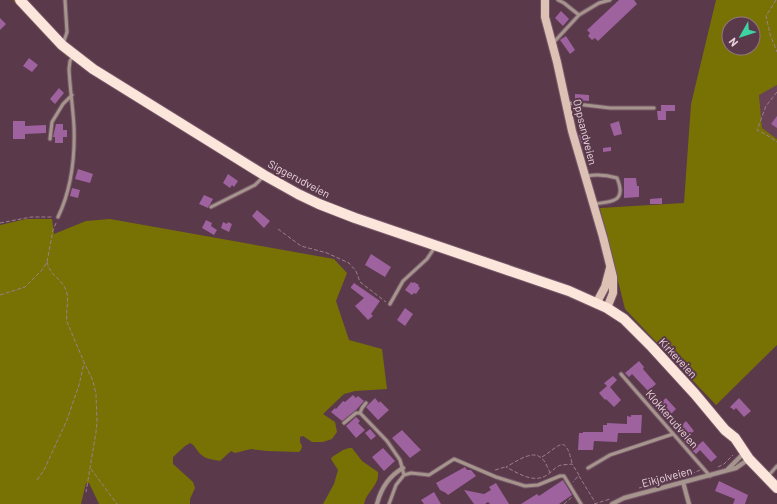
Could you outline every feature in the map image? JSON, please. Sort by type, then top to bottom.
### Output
[{"type":"main road","name":"Siggerudveien","points":[[20,0],[62,45],[100,74],[264,175],[298,194],[330,209],[551,284],[597,302],[607,308]]},
{"type":"main road","name":"Oppsandveien","points":[[544,0],[545,17],[572,131],[613,277],[614,288],[612,298],[607,308]]},
{"type":"main road","name":"Oppsandveien","points":[[597,302],[605,287],[610,267]]},
{"type":"main road","name":"Kirkeveien","points":[[607,308],[624,319],[648,343],[699,398],[726,430],[735,438],[746,455],[777,488]]},
{"type":"street","name":"Eikjolveien","points":[[727,470],[746,455]]},
{"type":"street","name":"Eikjolveien","points":[[612,504],[624,498],[736,468],[746,455]]},
{"type":"street","points":[[377,504],[381,491],[386,482],[403,468]]},
{"type":"street","points":[[683,482],[689,504]]},
{"type":"lane","points":[[62,45],[67,32],[65,0]]},
{"type":"lane","points":[[558,0],[579,15]]},
{"type":"lane","points":[[552,43],[579,15],[599,3],[610,0]]},
{"type":"lane","points":[[58,217],[66,195],[74,149],[74,126],[69,69],[70,62],[74,55]]},
{"type":"lane","points":[[50,139],[52,122],[63,104],[72,95]]},
{"type":"lane","points":[[566,103],[610,108],[654,108]]},
{"type":"lane","points":[[210,207],[255,185],[264,175]]},
{"type":"lane","points":[[585,177],[593,175],[610,176],[617,178],[619,183],[620,193],[619,198],[616,201],[593,204]]},
{"type":"lane","points":[[390,304],[401,285],[428,259],[435,245]]},
{"type":"lane","name":"Klokkerudveien","points":[[621,374],[710,476]]},
{"type":"lane","points":[[360,413],[366,403]]},
{"type":"lane","points":[[344,423],[356,413],[360,413]]},
{"type":"lane","points":[[360,413],[387,440],[400,460],[404,475]]},
{"type":"lane","points":[[588,468],[610,454],[673,434]]},
{"type":"lane","points":[[389,504],[396,485],[404,475],[411,473],[429,475],[454,459],[487,473],[525,486],[538,485],[560,476],[564,476],[581,504]]},
{"type":"lane","points":[[766,477],[777,466]]},
{"type":"path","points":[[776,0],[766,16],[770,34],[777,52]]},
{"type":"path","points":[[777,92],[766,106],[756,130],[770,136],[777,142]]},
{"type":"path","points":[[0,223],[31,217],[58,217],[53,230],[47,262],[42,270],[27,286],[0,295]]},
{"type":"path","points":[[278,229],[301,246],[327,253],[349,263],[356,270],[360,282],[390,304]]},
{"type":"path","points":[[47,262],[52,273],[64,286],[66,291],[66,310],[68,322],[94,383],[97,409],[96,432],[86,492]]},
{"type":"path","points":[[37,480],[44,470],[67,420],[79,386],[84,362]]},
{"type":"path","points":[[541,457],[557,445],[564,445],[569,452],[572,464],[595,503]]},
{"type":"path","points":[[487,473],[516,463],[522,457],[538,455],[541,457],[550,472]]},
{"type":"path","points":[[506,467],[528,477],[537,479],[547,475],[558,466],[572,464]]},
{"type":"path","points":[[91,468],[117,504]]},
{"type":"path","points":[[570,485],[579,475]]},
{"type":"path","points":[[564,504],[576,494]]},
{"type":"shaded area","points":[[12,0],[16,0],[68,54],[67,57],[54,45]]},
{"type":"shaded area","points":[[716,0],[777,0],[777,85],[759,95],[762,128],[777,139],[777,345],[716,405],[625,309],[600,208],[684,203],[691,104]]},
{"type":"shaded area","points":[[777,85],[777,139],[762,128],[759,94]]},
{"type":"shaded area","points":[[26,219],[52,219],[54,234],[86,221],[110,219],[334,259],[347,273],[336,301],[349,340],[382,349],[387,389],[355,391],[344,394],[323,414],[335,422],[337,432],[332,439],[323,442],[312,442],[303,436],[300,437],[302,446],[299,452],[251,449],[235,453],[231,451],[220,461],[204,457],[190,443],[173,457],[173,464],[193,482],[195,488],[190,499],[190,504],[99,504],[89,483],[86,483],[81,504],[0,504],[0,225]]},
{"type":"shaded area","points":[[352,448],[362,461],[378,472],[377,481],[367,496],[364,504],[323,504],[334,484],[338,470],[331,459],[343,450]]},
{"type":"building","points":[[619,0],[634,0],[637,4],[598,41],[595,38],[592,40],[588,36],[590,33],[587,30]]},
{"type":"building","points":[[561,11],[569,19],[563,26],[555,18]]},
{"type":"building","points":[[0,18],[6,24],[0,30]]},
{"type":"building","points":[[566,36],[575,50],[570,54],[560,40]]},
{"type":"building","points":[[29,58],[38,65],[32,72],[23,66]]},
{"type":"building","points":[[59,88],[64,93],[55,104],[50,99]]},
{"type":"building","points":[[575,94],[589,95],[589,101],[575,100]]},
{"type":"building","points":[[661,105],[675,105],[675,111],[666,111],[666,120],[658,120],[657,111],[661,111]]},
{"type":"building","points":[[777,116],[777,128],[771,124]]},
{"type":"building","points":[[13,121],[25,121],[25,126],[46,125],[46,133],[25,134],[25,139],[13,139]]},
{"type":"building","points":[[619,121],[622,134],[614,136],[610,124]]},
{"type":"building","points":[[56,124],[63,124],[63,130],[67,130],[67,137],[63,137],[63,143],[55,143],[55,137],[53,137]]},
{"type":"building","points":[[585,134],[587,144],[582,145],[579,135]]},
{"type":"building","points":[[611,147],[611,151],[603,152],[603,148]]},
{"type":"building","points":[[78,169],[93,174],[90,183],[75,179]]},
{"type":"building","points":[[228,174],[238,181],[234,187],[232,185],[230,188],[223,183]]},
{"type":"building","points":[[624,178],[636,178],[637,186],[639,186],[639,197],[624,198]]},
{"type":"building","points":[[72,188],[80,190],[78,198],[70,196]]},
{"type":"building","points":[[204,195],[213,199],[208,208],[199,204]]},
{"type":"building","points":[[662,198],[662,204],[650,204],[650,199]]},
{"type":"building","points":[[257,210],[270,221],[264,228],[252,216]]},
{"type":"building","points":[[206,220],[212,223],[211,226],[217,230],[214,235],[202,228]]},
{"type":"building","points":[[223,222],[232,224],[229,232],[221,228]]},
{"type":"building","points":[[371,254],[391,267],[385,277],[365,265]]},
{"type":"building","points":[[411,282],[419,285],[418,286],[420,288],[416,294],[414,293],[412,295],[405,290]]},
{"type":"building","points":[[354,283],[380,301],[371,314],[373,316],[368,320],[355,306],[364,298],[351,288]]},
{"type":"building","points":[[405,308],[413,314],[405,326],[397,320]]},
{"type":"building","points":[[639,361],[644,367],[643,369],[656,384],[648,391],[632,374],[629,377],[625,373]]},
{"type":"building","points":[[613,376],[617,380],[610,387],[621,400],[614,407],[599,393],[607,386],[604,383]]},
{"type":"building","points":[[353,395],[356,398],[358,396],[364,401],[356,410],[342,421],[331,412],[343,401],[345,402]]},
{"type":"building","points":[[375,398],[389,410],[378,420],[366,407]]},
{"type":"building","points":[[654,398],[658,403],[654,406],[650,401]]},
{"type":"building","points":[[666,398],[676,409],[671,414],[660,403]]},
{"type":"building","points":[[739,398],[751,411],[744,417],[736,408],[734,410],[730,407]]},
{"type":"building","points":[[631,415],[642,415],[641,433],[618,433],[617,442],[594,441],[593,450],[578,450],[579,433],[603,432],[603,425],[607,425],[607,423],[627,424],[627,416],[631,417]]},
{"type":"building","points":[[356,417],[360,421],[358,423],[365,430],[356,438],[346,426]]},
{"type":"building","points":[[686,421],[694,431],[688,436],[680,427]]},
{"type":"building","points":[[370,429],[376,436],[371,440],[365,433]]},
{"type":"building","points":[[402,430],[421,450],[410,458],[392,438]]},
{"type":"building","points":[[687,437],[695,446],[703,441],[717,457],[711,462],[700,450],[696,454],[683,441]]},
{"type":"building","points":[[383,448],[395,461],[384,471],[372,457]]},
{"type":"building","points":[[465,467],[467,470],[471,470],[476,476],[448,495],[440,490],[436,483]]},
{"type":"building","points":[[563,480],[572,495],[559,504],[521,504],[537,494],[539,496]]},
{"type":"building","points":[[719,481],[748,495],[745,504],[733,504],[735,499],[715,491]]},
{"type":"building","points":[[496,483],[509,504],[490,504],[488,502],[485,504],[474,504],[464,490],[484,494],[491,490],[489,487]]},
{"type":"building","points":[[434,492],[441,504],[424,504],[421,500]]}]
